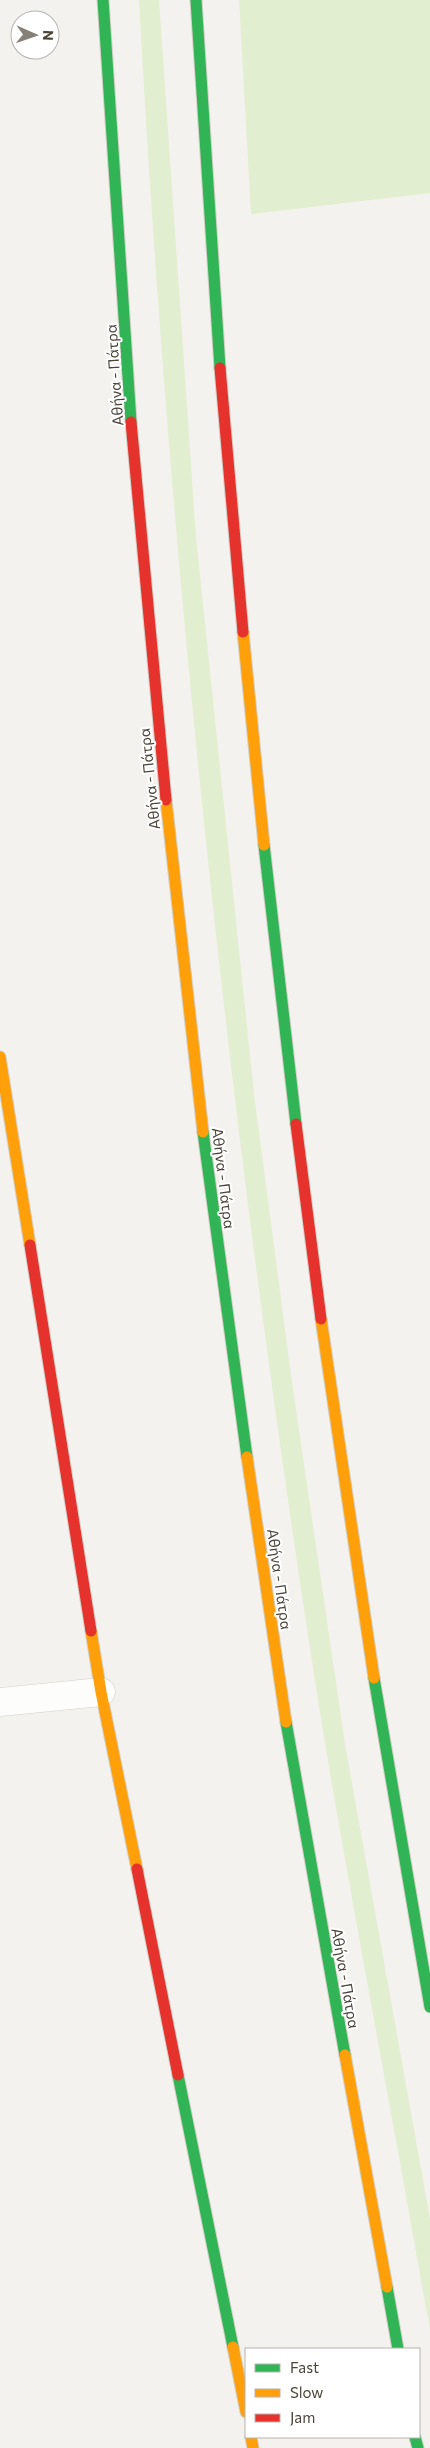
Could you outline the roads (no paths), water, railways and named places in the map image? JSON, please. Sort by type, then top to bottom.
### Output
[{"type":"main road","name":"Αθήνα - Πάτρα","points":[[103,0],[141,542],[159,732],[203,1129],[236,1383],[291,1757],[398,2348]]},
{"type":"main road","points":[[196,0],[233,533],[251,722],[290,1081],[328,1369],[368,1646],[430,2007]]},
{"type":"main road","points":[[0,1057],[101,1692],[245,2407]]},
{"type":"street","points":[[0,1702],[101,1692]]}]
